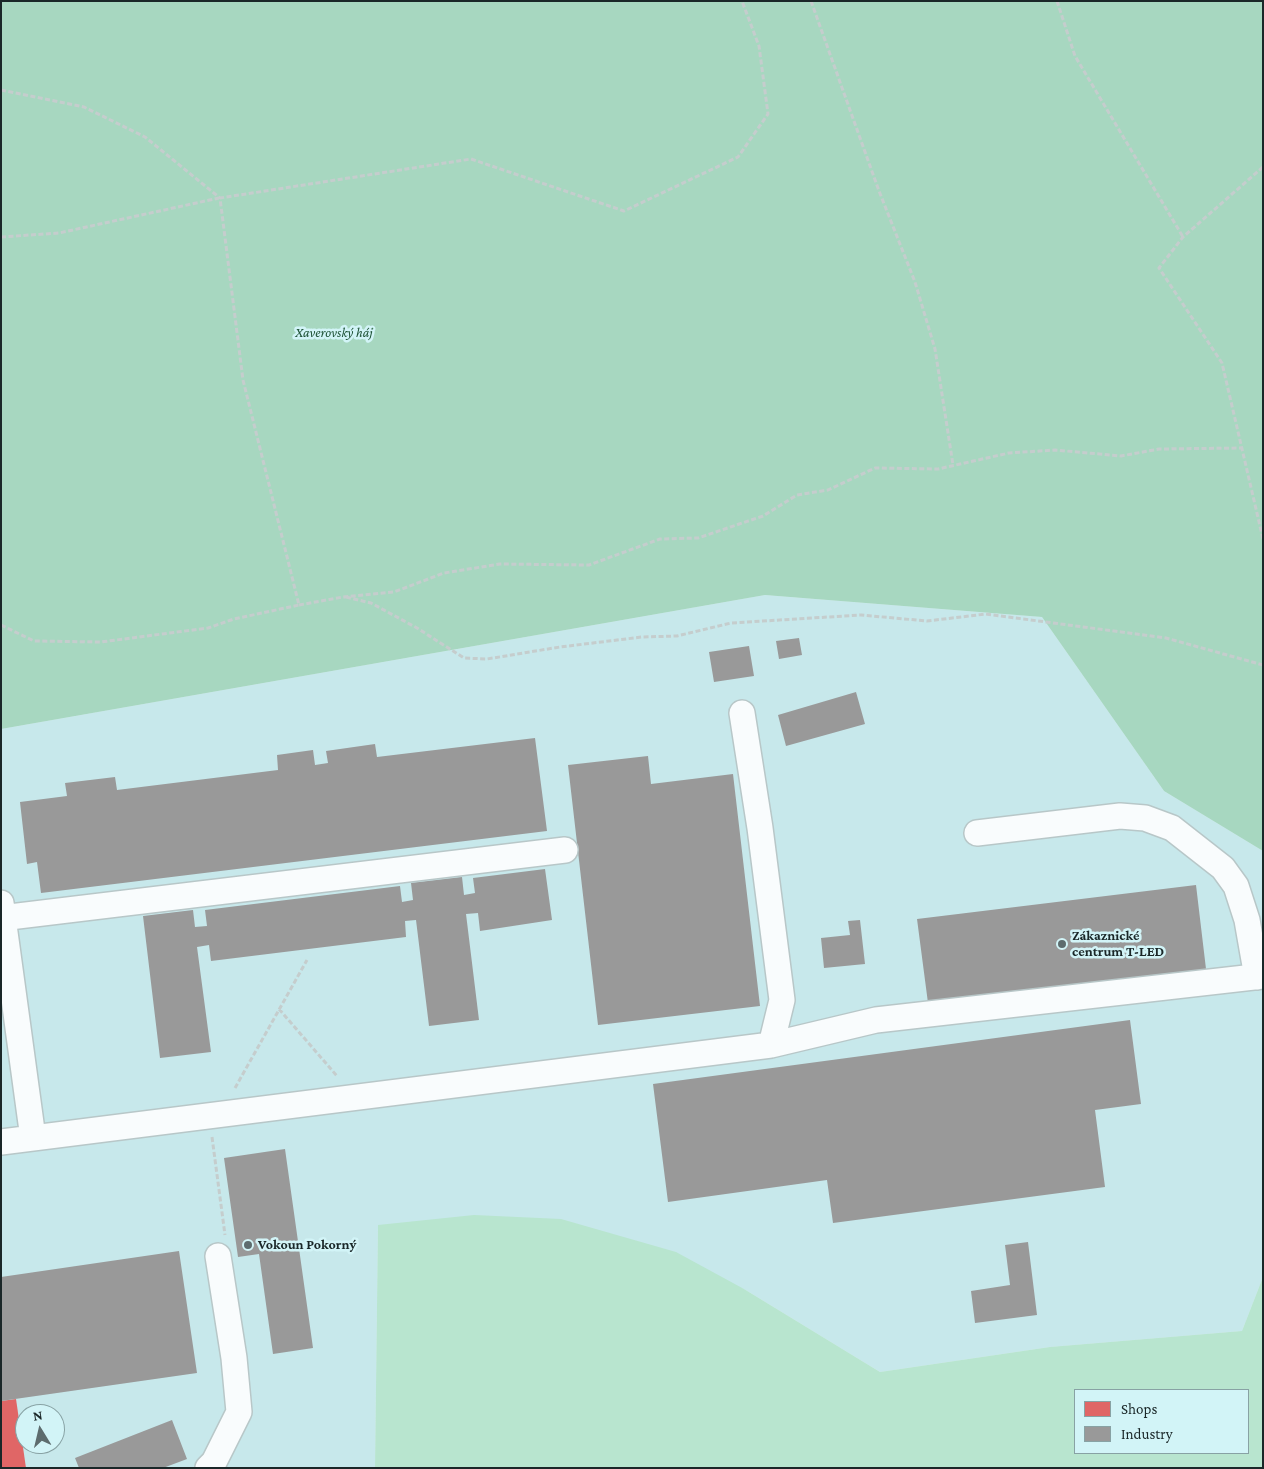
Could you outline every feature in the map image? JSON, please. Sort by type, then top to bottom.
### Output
[{"type":"lane","points":[[742,713],[760,828],[782,1000],[771,1045]]},
{"type":"lane","points":[[1,1142],[771,1045],[876,1020],[1260,977],[1247,920],[1236,886],[1223,868],[1172,828],[1145,818],[1120,816],[977,833]]},
{"type":"lane","points":[[33,1138],[2,913],[565,850]]},
{"type":"lane","points":[[208,1468],[214,1462],[239,1412],[234,1358],[218,1256]]},
{"type":"path","points":[[1,237],[59,233],[220,198],[471,159],[624,211],[738,157],[768,114],[759,46],[742,1]]},
{"type":"path","points":[[811,1],[879,191],[915,282],[935,349],[953,465]]},
{"type":"path","points":[[1057,1],[1075,56],[1183,237]]},
{"type":"path","points":[[1,90],[84,107],[93,111],[145,138],[220,198],[243,380],[300,605]]},
{"type":"path","points":[[1263,167],[1183,237],[1159,268],[1222,363],[1263,539]]},
{"type":"path","points":[[1,625],[34,641],[101,642],[208,628],[234,619],[300,605],[343,597],[394,592],[444,573],[500,564],[589,564],[660,539],[698,538],[763,516],[796,495],[828,490],[875,468],[938,469],[1009,453],[1055,450],[1121,456],[1159,449],[1242,448]]},
{"type":"path","points":[[343,597],[372,603],[417,628],[464,658],[487,660],[560,647],[642,637],[677,636],[731,623],[861,615],[927,620],[986,614],[1166,638],[1263,665]]},
{"type":"path","points":[[219,1114],[307,960]]},
{"type":"path","points":[[279,1009],[338,1076]]},
{"type":"path","points":[[213,1143],[226,1242],[218,1256]]},
{"type":"shaded area","points":[[765,595],[1042,617],[1164,791],[1263,851],[1263,1277],[1242,1331],[1050,1347],[880,1372],[744,1289],[378,1226],[375,1468],[1,1468],[1,729]]},
{"type":"green space","name":"Xaverovský háj","points":[[1,1],[1263,1],[1263,851],[1164,791],[1042,617],[765,595],[1,729]]},
{"type":"green space","points":[[474,1215],[561,1219],[676,1252],[744,1289],[880,1372],[1050,1347],[1242,1331],[1263,1277],[1263,1468],[375,1468],[378,1225]]},
{"type":"building: Shops","points":[[16,1399],[15,1454],[24,1454],[26,1468],[1,1468],[1,1401]]},
{"type":"building: Industry","points":[[799,638],[802,655],[779,659],[776,641]]},
{"type":"building: Industry","points":[[749,646],[754,676],[714,682],[709,652]]},
{"type":"building: Industry","points":[[856,692],[865,724],[786,746],[778,715]]},
{"type":"building: Industry","points":[[535,738],[547,831],[41,893],[37,862],[27,864],[20,802],[67,796],[65,783],[115,777],[117,790],[278,770],[277,755],[313,750],[315,765],[328,763],[326,751],[375,744],[377,757]]},
{"type":"building: Industry","points":[[648,756],[651,784],[733,774],[760,1006],[598,1025],[568,765]]},
{"type":"building: Industry","points":[[545,869],[552,920],[480,931],[478,913],[466,914],[479,1020],[429,1026],[416,920],[405,921],[406,937],[211,961],[209,945],[197,947],[211,1052],[160,1058],[143,916],[193,910],[195,927],[207,926],[205,910],[400,886],[402,902],[413,900],[411,883],[462,877],[464,895],[475,893],[473,878]]},
{"type":"building: Industry","name":"Zákaznické centrum T-LED","points":[[1196,885],[1206,969],[928,1003],[917,919]]},
{"type":"building: Industry","points":[[860,920],[865,964],[824,968],[821,938],[850,935],[848,921]]},
{"type":"building: Industry","points":[[1130,1020],[1141,1104],[1095,1110],[1105,1187],[833,1223],[827,1180],[668,1202],[653,1084]]},
{"type":"building: Industry","points":[[285,1149],[313,1348],[273,1354],[259,1254],[238,1257],[224,1158]]},
{"type":"building: Industry","points":[[1028,1242],[1037,1315],[975,1323],[971,1291],[1010,1285],[1005,1245]]},
{"type":"building: Industry","points":[[179,1251],[197,1373],[1,1401],[1,1277]]},
{"type":"building: Industry","points":[[172,1420],[187,1459],[163,1468],[79,1468],[75,1458]]},
{"type":"place","name":"Zákaznické centrum T-LED","points":[[1062,944]]},
{"type":"place","name":"Vokoun Pokorný","points":[[248,1245]]}]
